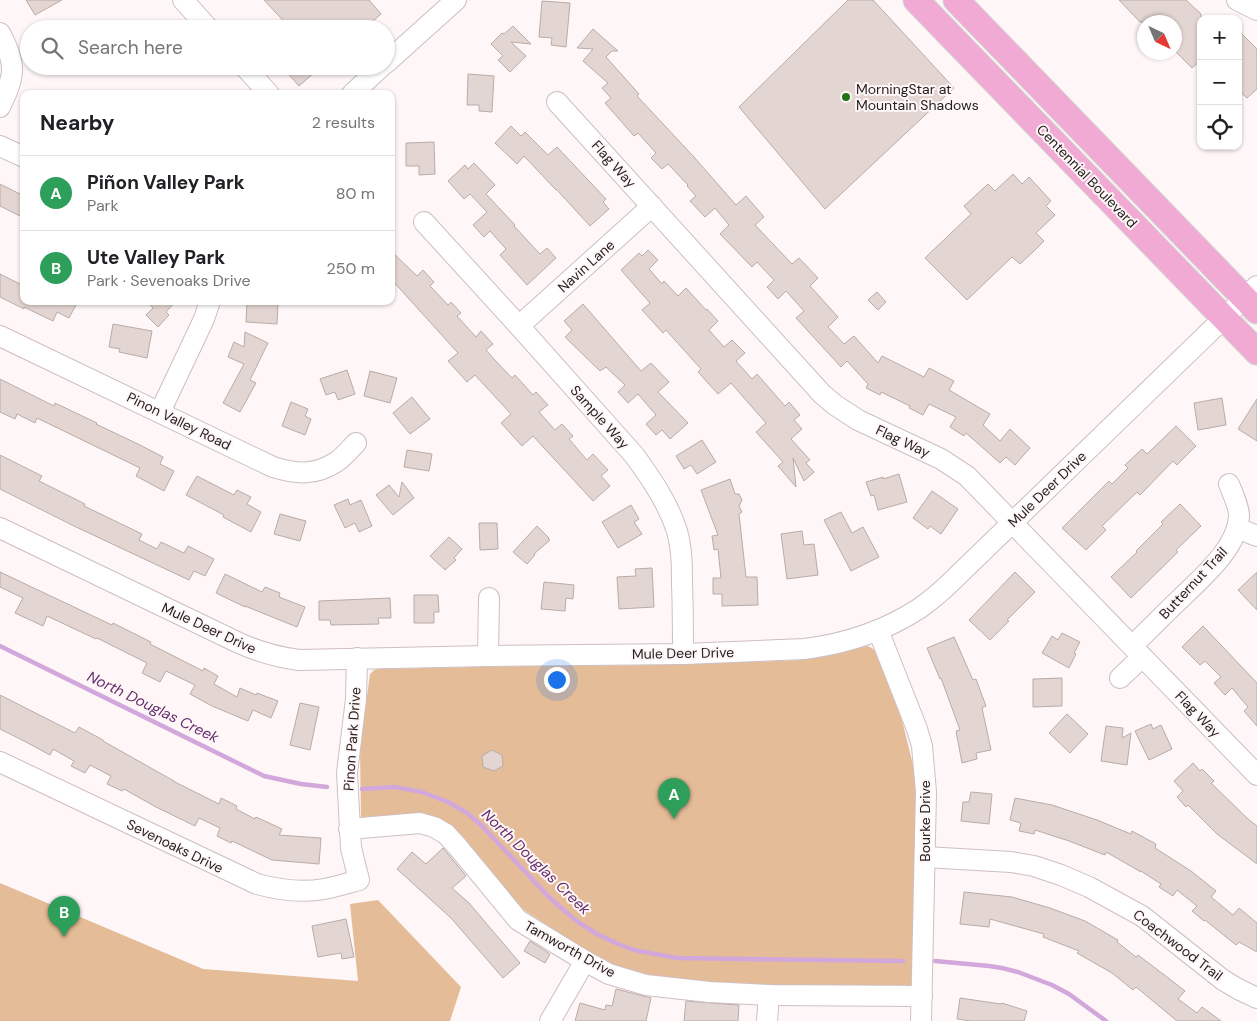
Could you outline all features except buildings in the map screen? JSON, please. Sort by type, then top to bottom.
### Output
[{"type":"main road","name":"Centennial Boulevard","points":[[916,0],[1257,352]]},
{"type":"main road","name":"Centennial Boulevard","points":[[956,0],[1253,298]]},
{"type":"street","points":[[183,0],[201,20]]},
{"type":"street","points":[[395,55],[456,0]]},
{"type":"street","points":[[1237,0],[1257,10]]},
{"type":"street","points":[[0,33],[10,52],[13,68],[11,81],[0,107]]},
{"type":"street","points":[[252,75],[265,90]]},
{"type":"street","points":[[356,90],[372,75]]},
{"type":"street","name":"Flag Way","points":[[557,102],[854,428],[941,459],[967,476],[1257,775]]},
{"type":"street","points":[[0,146],[20,155]]},
{"type":"street","name":"Navin Lane","points":[[519,326],[652,206]]},
{"type":"street","name":"Sample Way","points":[[424,222],[634,454],[662,496],[678,533],[682,553],[683,654]]},
{"type":"street","name":"Mule Deer Drive","points":[[0,528],[254,650],[299,660],[683,654],[822,647],[854,639],[878,630],[900,620],[935,596],[1224,318],[1253,298]]},
{"type":"street","points":[[160,412],[204,319],[209,305]]},
{"type":"street","name":"Pinon Valley Road","points":[[0,336],[273,467],[288,472],[305,473],[321,469],[337,461],[356,443]]},
{"type":"street","points":[[1228,484],[1240,515],[1237,528],[1257,536]]},
{"type":"street","name":"Butternut Trail","points":[[1120,678],[1137,651],[1214,565],[1230,544],[1237,528]]},
{"type":"street","points":[[488,656],[489,598]]},
{"type":"street","name":"Bourke Drive","points":[[878,630],[922,746],[926,792],[921,1021]]},
{"type":"street","name":"Pinon Park Drive","points":[[358,658],[356,699],[347,773],[351,848],[359,880]]},
{"type":"street","name":"Sevenoaks Drive","points":[[0,762],[257,884],[272,888],[309,891],[359,880]]},
{"type":"street","name":"Tamworth Drive","points":[[350,829],[420,823],[434,827],[446,834],[457,846],[518,920],[609,974],[646,985],[709,992],[769,995],[922,996]]},
{"type":"street","name":"Coachwood Trail","points":[[924,857],[1011,862],[1034,866],[1061,875],[1089,887],[1142,916],[1223,980],[1257,998]]},
{"type":"street","points":[[550,1021],[585,961]]},
{"type":"street","points":[[767,1021],[769,995]]},
{"type":"shaded area","points":[[867,646],[875,651],[902,720],[915,773],[914,984],[912,987],[776,989],[636,976],[609,965],[519,907],[462,838],[361,820],[360,748],[370,674],[374,670],[660,665],[802,660]]},
{"type":"shaded area","points":[[0,883],[203,969],[358,981],[350,904],[378,900],[461,987],[450,1021],[0,1021]]},
{"type":"waterway","name":"North Douglas Creek","points":[[0,646],[264,776],[301,784],[327,787]]},
{"type":"waterway","name":"North Douglas Creek","points":[[362,789],[395,787],[422,792],[448,802],[467,813],[481,825],[549,897],[575,920],[595,933],[634,950],[677,958],[903,961]]},
{"type":"waterway","name":"North Douglas Creek","points":[[935,961],[989,966],[1018,972],[1052,985],[1069,994],[1106,1021]]},
{"type":"place","name":"MorningStar at Mountain Shadows","points":[[846,97]]},
{"type":"place","name":"Piñon Valley Park","points":[[674,819]]},
{"type":"place","name":"Ute Valley Park","points":[[64,937]]}]
